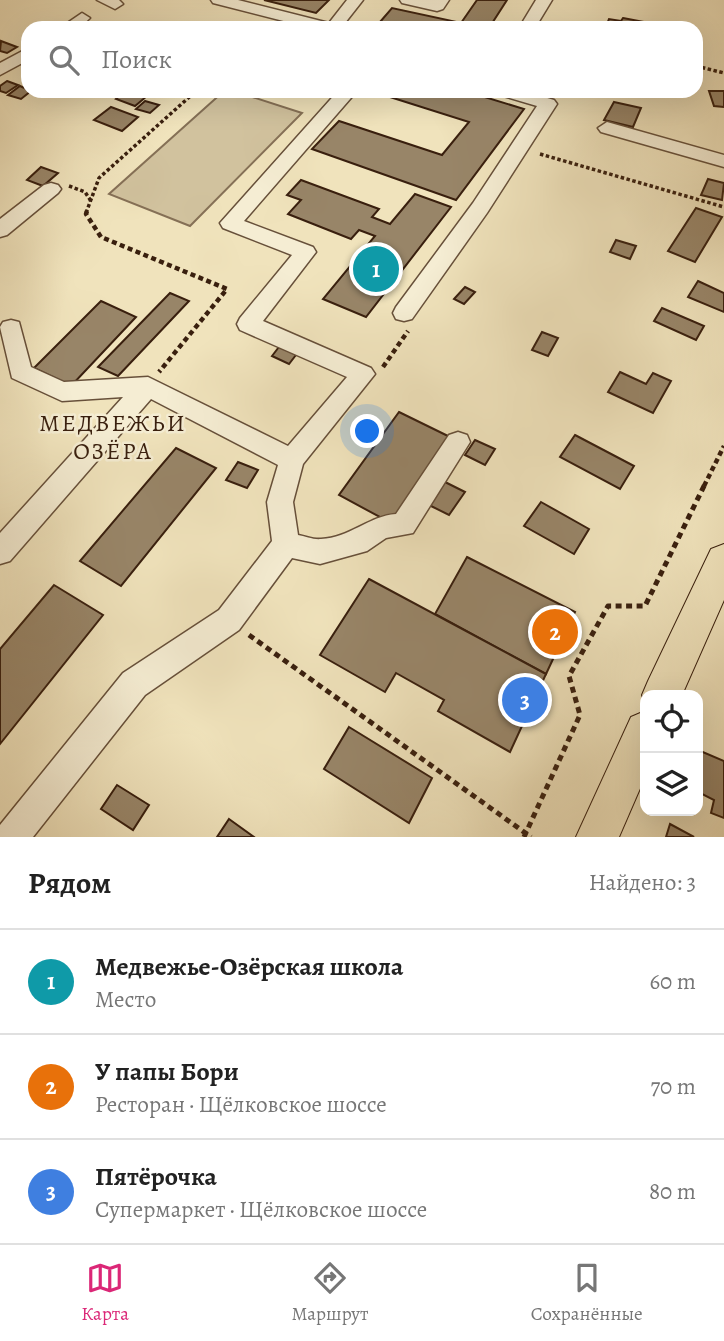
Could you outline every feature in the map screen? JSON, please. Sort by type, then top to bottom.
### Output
[{"type":"main road","points":[[664,690],[724,560]]},
{"type":"main road","points":[[597,837],[640,742]]},
{"type":"street","points":[[219,0],[303,21]]},
{"type":"street","points":[[337,21],[355,0]]},
{"type":"street","points":[[408,0],[437,6],[441,0]]},
{"type":"street","points":[[531,21],[544,0]]},
{"type":"street","points":[[78,21],[82,18]]},
{"type":"street","points":[[0,70],[21,57]]},
{"type":"street","points":[[12,837],[134,684],[229,620],[286,544],[280,502],[292,460],[363,374],[248,324],[306,252],[230,223],[342,98]]},
{"type":"street","points":[[404,313],[481,208],[551,98]]},
{"type":"street","points":[[607,128],[724,161]]},
{"type":"street","points":[[0,230],[51,189]]},
{"type":"street","points":[[11,328],[20,372],[62,392],[148,386],[292,460]]},
{"type":"street","points":[[0,552],[148,386]]},
{"type":"street","points":[[286,544],[320,552],[357,542],[380,527],[404,525],[458,442]]},
{"type":"path","points":[[703,68],[724,73]]},
{"type":"path","points":[[148,386],[227,289],[101,237],[86,214],[99,177],[187,98]]},
{"type":"path","points":[[540,154],[724,206]]},
{"type":"path","points":[[229,620],[527,836],[580,715],[569,676],[608,606],[645,606],[724,446]]},
{"type":"shaded area","points":[[216,98],[256,98],[302,113],[190,226],[109,194]]},
{"type":"building","points":[[264,0],[329,0],[316,13]]},
{"type":"building","points":[[477,0],[507,0],[494,21],[462,21]]},
{"type":"building","points":[[392,8],[452,21],[381,21]]},
{"type":"building","points":[[1,41],[17,47],[7,53],[0,51]]},
{"type":"building","points":[[7,81],[18,85],[6,93],[0,91],[0,86]]},
{"type":"building","points":[[20,86],[21,86],[21,99],[8,95]]},
{"type":"building","points":[[709,91],[724,91],[724,107],[714,106]]},
{"type":"building","points":[[117,98],[145,98],[135,106]]},
{"type":"building","points":[[393,98],[488,98],[524,109],[456,200],[312,149],[339,121],[442,155],[469,122]]},
{"type":"building","points":[[145,101],[159,105],[150,113],[136,109]]},
{"type":"building","points":[[614,102],[641,108],[633,127],[604,120]]},
{"type":"building","points":[[111,107],[138,117],[122,131],[94,120]]},
{"type":"building","points":[[41,167],[58,173],[43,186],[27,180]]},
{"type":"building","points":[[708,179],[724,183],[722,200],[701,195]]},
{"type":"building","points":[[301,180],[379,209],[372,217],[390,224],[415,194],[451,207],[366,317],[323,299],[375,236],[359,230],[351,239],[288,214],[301,200],[287,195]]},
{"type":"building","points":[[696,208],[722,217],[695,262],[668,251]]},
{"type":"building","points":[[616,240],[636,246],[630,259],[610,252]]},
{"type":"building","points":[[698,281],[724,293],[724,312],[688,297]]},
{"type":"building","points":[[465,287],[475,292],[464,304],[454,299]]},
{"type":"building","points":[[170,293],[189,301],[118,376],[98,367]]},
{"type":"building","points":[[101,301],[136,317],[71,386],[34,368]]},
{"type":"building","points":[[662,308],[704,326],[696,340],[654,321]]},
{"type":"building","points":[[542,332],[558,338],[548,356],[532,350]]},
{"type":"building","points":[[282,343],[299,351],[289,364],[272,356]]},
{"type":"building","points":[[620,372],[646,384],[653,373],[671,381],[653,413],[608,392]]},
{"type":"building","points":[[399,412],[450,437],[391,523],[339,495]]},
{"type":"building","points":[[575,435],[634,466],[620,489],[560,457]]},
{"type":"building","points":[[475,440],[495,449],[485,465],[465,455]]},
{"type":"building","points":[[176,448],[216,468],[121,586],[80,561]]},
{"type":"building","points":[[238,462],[258,470],[247,488],[226,480]]},
{"type":"building","points":[[445,482],[465,492],[449,515],[429,505]]},
{"type":"building","points":[[541,502],[589,529],[574,554],[524,526]]},
{"type":"building","points":[[467,557],[575,612],[546,674],[435,614]]},
{"type":"building","points":[[369,579],[546,674],[510,752],[438,711],[444,700],[396,673],[385,692],[320,655]]},
{"type":"building","points":[[54,585],[103,615],[0,744],[0,649]]},
{"type":"building","points":[[349,727],[432,778],[409,823],[324,769]]},
{"type":"building","points":[[703,752],[724,761],[724,818],[711,813],[714,800],[703,794]]},
{"type":"building","points":[[117,785],[149,805],[133,830],[101,809]]},
{"type":"building","points":[[229,819],[254,837],[217,837]]},
{"type":"building","points":[[670,824],[694,837],[666,837]]},
{"type":"place","name":"Медвежье-Озёрская школа","points":[[376,269]]},
{"type":"place","name":"У папы Бори","points":[[555,632]]},
{"type":"place","name":"Пятёрочка","points":[[525,700]]},
{"type":"district","name":"МЕДВЕЖЬИ ОЗЁРА","points":[[113,437]]}]
